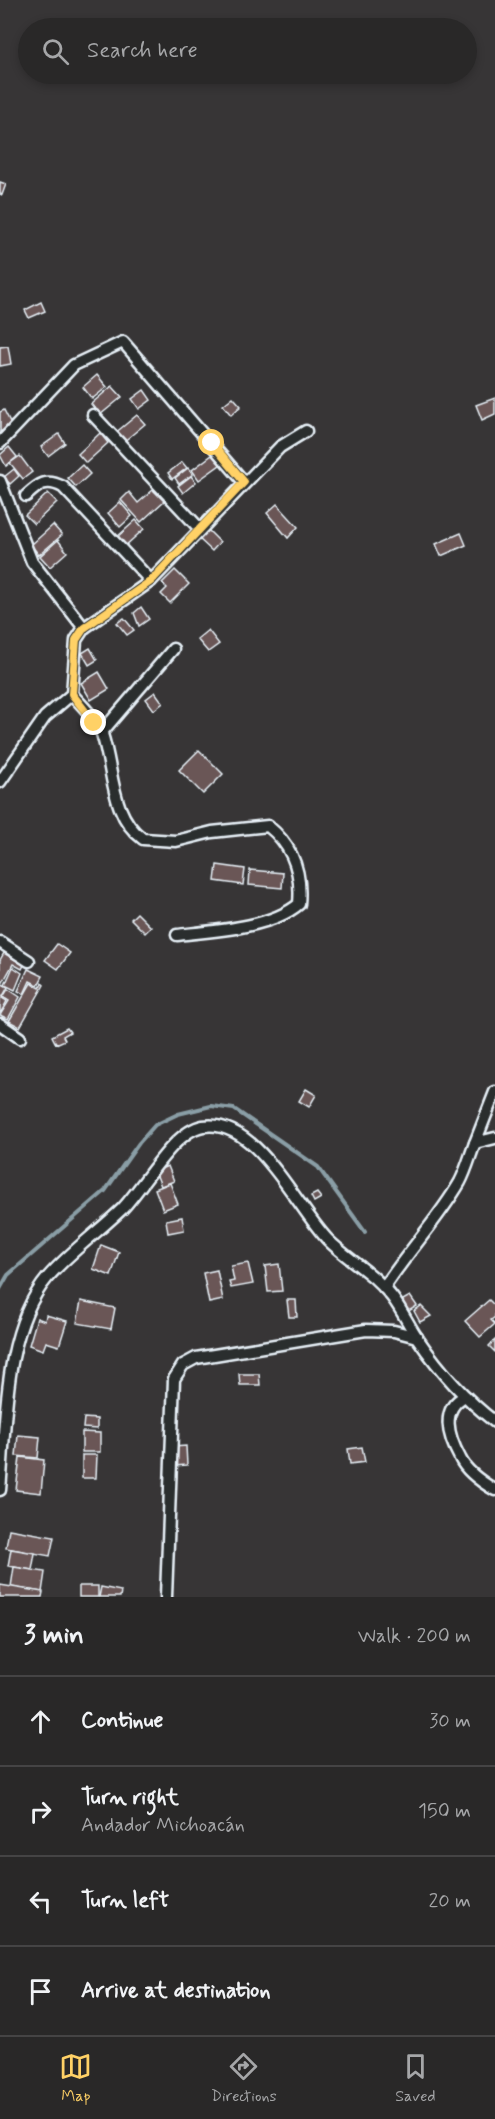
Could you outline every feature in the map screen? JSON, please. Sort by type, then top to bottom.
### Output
[{"type":"street","points":[[0,443],[74,365],[123,342],[244,482]]},
{"type":"street","points":[[93,415],[200,529]]},
{"type":"street","points":[[177,935],[230,930],[289,913],[299,904],[300,885],[292,852],[280,836],[268,826],[212,832],[176,841],[143,839],[126,821],[111,780],[102,732],[72,694],[76,640],[84,628],[151,581],[280,447],[306,431]]},
{"type":"street","points":[[0,481],[32,562],[84,628]]},
{"type":"street","points":[[26,496],[40,483],[51,481],[63,487],[151,581]]},
{"type":"street","points":[[102,732],[173,649]]},
{"type":"street","points":[[0,782],[45,717],[72,694]]},
{"type":"street","points":[[0,942],[28,961]]},
{"type":"street","points":[[0,1024],[20,1038]]},
{"type":"street","points":[[384,1288],[397,1266],[412,1250],[461,1181],[495,1092]]},
{"type":"street","points":[[0,1490],[11,1361],[18,1335],[33,1304],[48,1277],[123,1208],[186,1133],[202,1126],[217,1126],[245,1137],[264,1156],[328,1240],[384,1288],[417,1337],[465,1396],[493,1419]]},
{"type":"street","points":[[475,1143],[495,1138]]},
{"type":"street","points":[[166,1597],[174,1379],[183,1365],[196,1358],[366,1330],[394,1331],[417,1337]]},
{"type":"street","points":[[465,1396],[453,1402],[448,1413],[460,1460],[495,1490]]},
{"type":"building","points":[[0,182],[6,184],[2,195],[0,194]]},
{"type":"building","points":[[41,302],[45,311],[29,318],[25,310]]},
{"type":"building","points":[[8,346],[11,364],[0,366],[0,347]]},
{"type":"building","points":[[97,375],[107,387],[92,399],[83,387]]},
{"type":"building","points":[[112,386],[122,397],[100,415],[91,404]]},
{"type":"building","points":[[144,390],[151,400],[139,409],[132,399]]},
{"type":"building","points":[[233,397],[241,406],[231,415],[223,405]]},
{"type":"building","points":[[495,398],[495,414],[482,420],[476,405]]},
{"type":"building","points":[[4,410],[12,426],[0,432],[0,412]]},
{"type":"building","points":[[137,415],[145,424],[122,443],[114,434]]},
{"type":"building","points":[[100,433],[108,443],[86,463],[78,454]]},
{"type":"building","points":[[59,434],[65,443],[48,456],[41,447]]},
{"type":"building","points":[[9,447],[17,457],[6,466],[0,455]]},
{"type":"building","points":[[216,452],[224,462],[199,480],[192,470]]},
{"type":"building","points":[[20,456],[32,472],[23,479],[10,463]]},
{"type":"building","points":[[182,462],[187,468],[172,479],[168,473]]},
{"type":"building","points":[[82,465],[90,474],[76,487],[68,478]]},
{"type":"building","points":[[188,468],[193,474],[179,484],[175,478]]},
{"type":"building","points":[[14,469],[19,476],[10,484],[4,477]]},
{"type":"building","points":[[191,476],[196,482],[183,493],[178,486]]},
{"type":"building","points":[[153,490],[164,501],[141,522],[121,500],[129,492],[138,503]]},
{"type":"building","points":[[48,493],[57,502],[34,524],[25,515]]},
{"type":"building","points":[[120,502],[132,516],[120,527],[108,513]]},
{"type":"building","points":[[277,504],[298,527],[288,538],[267,513]]},
{"type":"building","points":[[136,520],[144,529],[125,546],[116,538]]},
{"type":"building","points":[[53,525],[62,535],[39,555],[31,545]]},
{"type":"building","points":[[206,528],[220,542],[212,551],[197,537]]},
{"type":"building","points":[[461,533],[466,545],[441,556],[436,544]]},
{"type":"building","points":[[58,540],[67,552],[50,567],[40,556]]},
{"type":"building","points":[[175,570],[189,584],[170,603],[161,594],[167,588],[162,583]]},
{"type":"building","points":[[141,607],[149,619],[139,626],[134,613]]},
{"type":"building","points":[[124,618],[134,630],[127,635],[117,623]]},
{"type":"building","points":[[208,630],[219,644],[208,652],[197,639]]},
{"type":"building","points":[[90,648],[97,660],[89,665],[82,653]]},
{"type":"building","points":[[99,672],[109,689],[91,700],[81,683]]},
{"type":"building","points":[[155,692],[163,703],[154,710],[146,699]]},
{"type":"building","points":[[199,750],[223,774],[203,794],[179,770]]},
{"type":"building","points":[[217,865],[245,869],[243,885],[215,881]]},
{"type":"building","points":[[250,870],[283,873],[282,888],[249,885]]},
{"type":"building","points":[[137,913],[151,927],[145,933],[131,919]]},
{"type":"building","points":[[57,944],[70,953],[58,969],[45,960]]},
{"type":"building","points":[[4,953],[24,965],[22,969],[13,964],[2,984],[8,987],[2,998],[7,1001],[0,1014],[0,960]]},
{"type":"building","points":[[13,967],[22,973],[15,990],[5,985]]},
{"type":"building","points":[[28,969],[43,976],[38,985],[30,981],[24,994],[18,991]]},
{"type":"building","points":[[31,983],[40,988],[42,983],[44,985],[20,1027],[9,1021]]},
{"type":"building","points":[[8,989],[20,997],[8,1019],[0,1015],[9,1001],[3,997]]},
{"type":"building","points":[[67,1028],[70,1032],[63,1036],[65,1040],[56,1044],[52,1036]]},
{"type":"building","points":[[306,1089],[316,1095],[309,1107],[299,1101]]},
{"type":"building","points":[[168,1166],[174,1181],[161,1186],[155,1171]]},
{"type":"building","points":[[170,1183],[178,1204],[163,1210],[155,1189]]},
{"type":"building","points":[[317,1193],[321,1198],[314,1202],[311,1196]]},
{"type":"building","points":[[182,1217],[184,1230],[168,1233],[166,1220]]},
{"type":"building","points":[[101,1245],[119,1252],[111,1276],[93,1269]]},
{"type":"building","points":[[248,1263],[253,1284],[231,1288],[229,1282],[234,1281],[231,1266]]},
{"type":"building","points":[[279,1264],[282,1291],[268,1292],[265,1266]]},
{"type":"building","points":[[217,1270],[223,1300],[209,1303],[203,1273]]},
{"type":"building","points":[[410,1296],[417,1306],[407,1312],[401,1301]]},
{"type":"building","points":[[287,1300],[296,1300],[297,1317],[289,1317]]},
{"type":"building","points":[[489,1300],[495,1306],[495,1317],[491,1320],[495,1324],[480,1337],[465,1321]]},
{"type":"building","points":[[81,1301],[115,1308],[111,1329],[77,1323]]},
{"type":"building","points":[[421,1306],[431,1316],[420,1322],[414,1311]]},
{"type":"building","points":[[46,1315],[67,1321],[59,1346],[46,1342],[43,1350],[29,1345],[37,1318],[45,1321]]},
{"type":"building","points":[[495,1340],[495,1352],[489,1346]]},
{"type":"building","points":[[239,1374],[259,1374],[260,1385],[240,1385]]},
{"type":"building","points":[[84,1418],[97,1419],[97,1429],[83,1428]]},
{"type":"building","points":[[82,1432],[100,1433],[100,1452],[82,1452]]},
{"type":"building","points":[[18,1435],[40,1437],[38,1458],[16,1456]]},
{"type":"building","points":[[186,1446],[187,1465],[174,1466],[173,1447]]},
{"type":"building","points":[[362,1447],[365,1462],[350,1464],[348,1449]]},
{"type":"building","points":[[82,1455],[97,1455],[96,1478],[82,1478]]},
{"type":"building","points":[[20,1457],[44,1460],[41,1493],[16,1490]]},
{"type":"building","points":[[9,1529],[54,1537],[50,1556],[6,1548]]},
{"type":"building","points":[[11,1549],[35,1553],[32,1570],[8,1566]]},
{"type":"building","points":[[14,1567],[45,1572],[42,1592],[11,1587]]},
{"type":"building","points":[[0,1585],[43,1592],[42,1597],[0,1597]]},
{"type":"building","points":[[79,1586],[98,1586],[98,1597],[79,1597]]},
{"type":"building","points":[[101,1587],[121,1591],[120,1597],[99,1597]]},
{"type":"waterway","points":[[0,1289],[8,1275],[105,1191],[139,1143],[155,1125],[178,1114],[211,1106],[234,1109],[318,1167],[365,1232]]},
{"type":"route","points":[[94,723],[72,694],[72,664],[76,640],[84,628],[151,581],[244,482],[212,443]]}]
